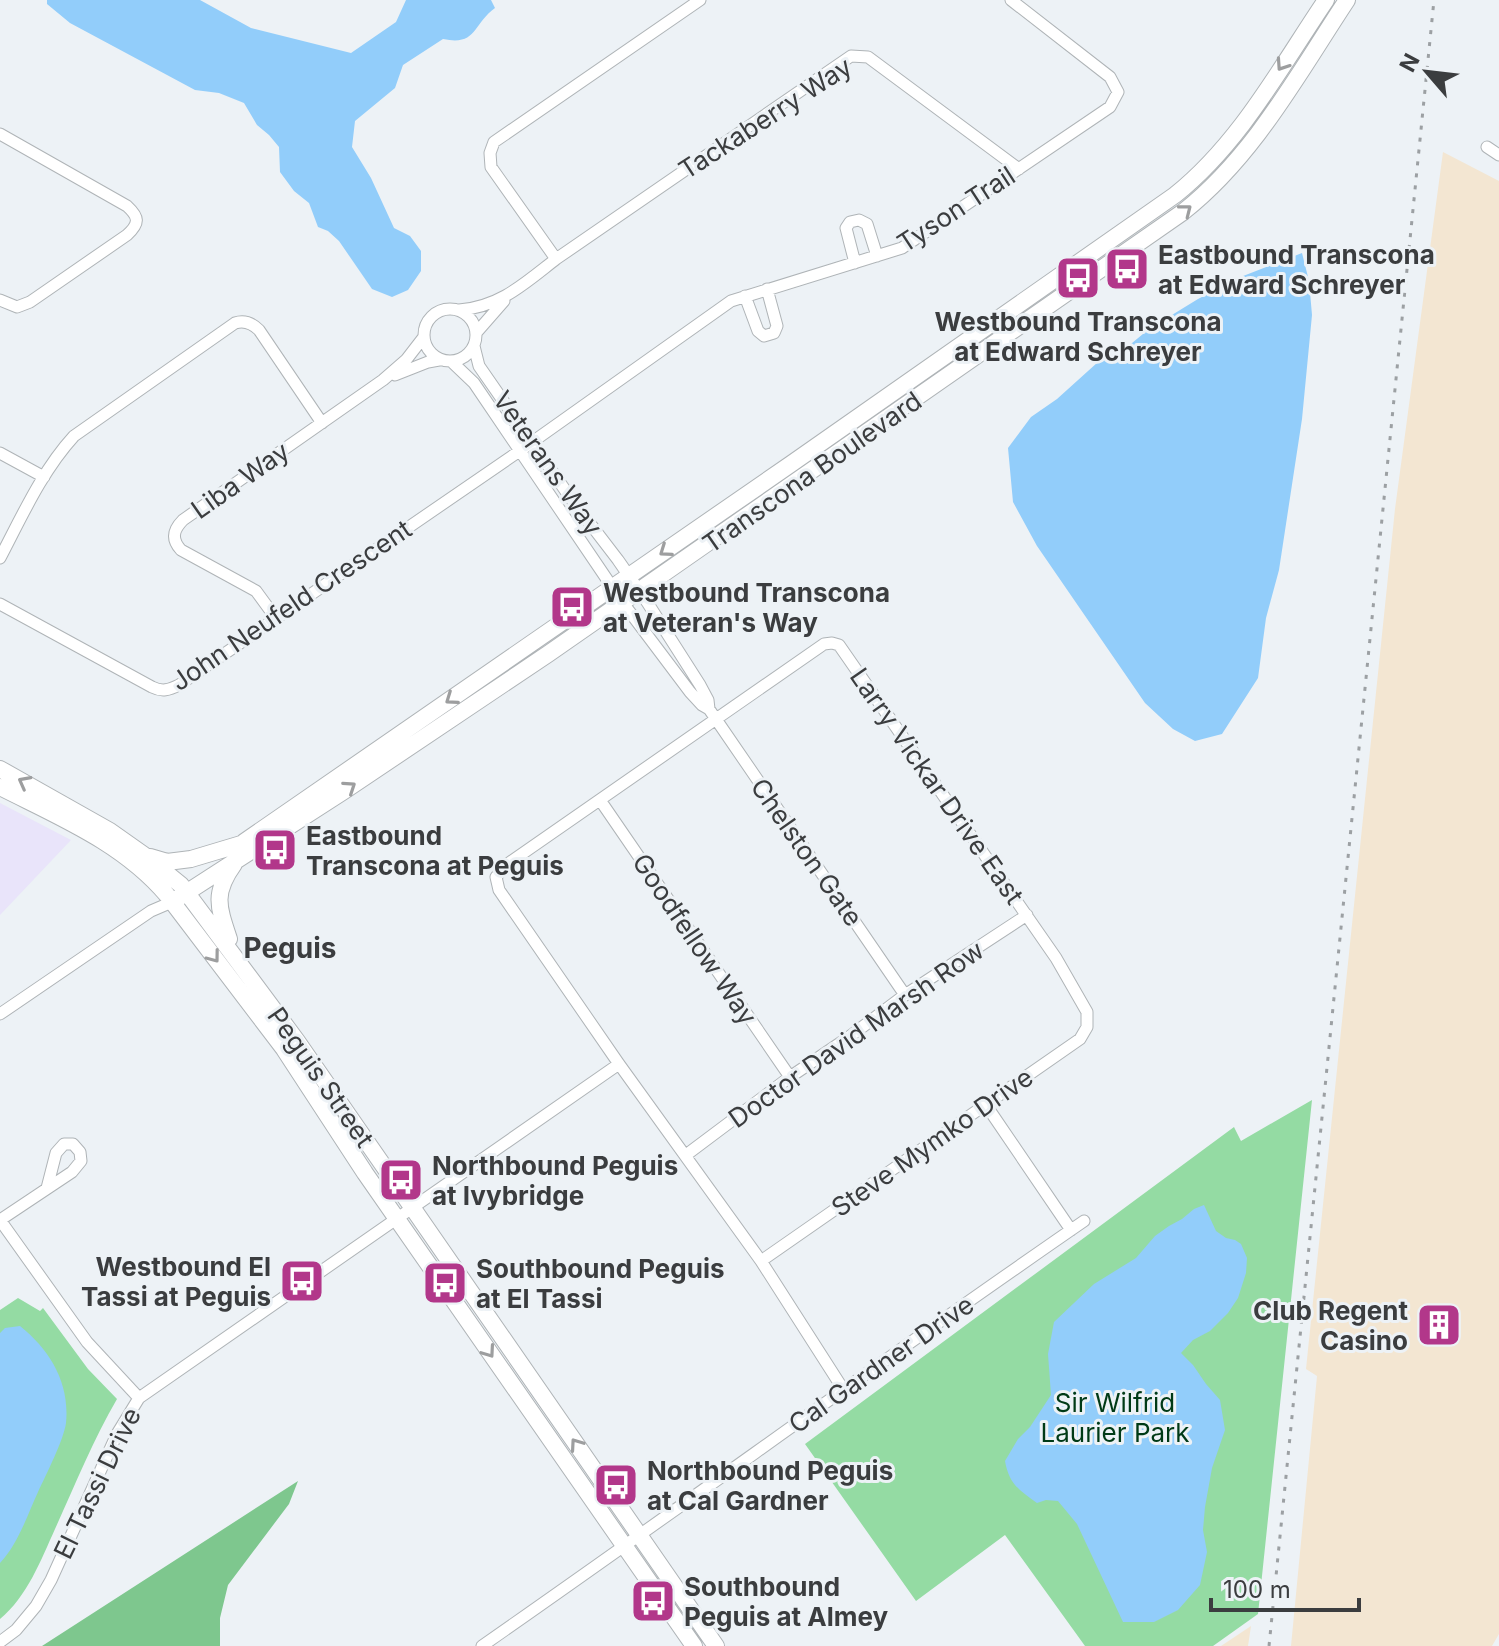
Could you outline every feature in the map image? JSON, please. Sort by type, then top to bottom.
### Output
[{"type":"street","points":[[556,259],[491,167],[490,153],[494,142],[700,0]]},
{"type":"street","name":"Tyson Trail","points":[[532,442],[731,301],[902,248],[1110,107],[1118,92],[1110,77],[1011,0]]},
{"type":"street","name":"Transcona Boulevard","points":[[176,893],[1186,187],[1233,137],[1326,0]]},
{"type":"street","name":"Transcona Boulevard","points":[[239,851],[356,783],[623,603],[1194,204],[1222,178],[1256,137],[1347,0]]},
{"type":"street","name":"Tackaberry Way","points":[[509,294],[851,56],[868,57],[1019,169]]},
{"type":"street","points":[[0,134],[127,206],[135,213],[137,222],[127,235],[30,302],[17,307],[0,300]]},
{"type":"street","points":[[1487,147],[1499,155]]},
{"type":"street","points":[[855,263],[846,228],[850,222],[859,220],[867,224],[877,256]]},
{"type":"street","points":[[745,296],[758,331],[764,336],[774,333],[777,326],[767,289]]},
{"type":"street","points":[[459,310],[471,319],[476,333],[474,346],[465,357],[446,361],[428,351],[423,338],[425,325],[433,314],[445,309],[472,309],[509,294]]},
{"type":"street","points":[[476,333],[509,294]]},
{"type":"street","points":[[0,558],[44,477],[74,436],[239,321],[250,323],[259,330],[322,423]]},
{"type":"street","name":"Liba Way","points":[[275,617],[256,591],[181,550],[175,542],[175,530],[183,520],[383,380],[406,360],[423,338]]},
{"type":"street","name":"Veterans Way","points":[[474,346],[479,366],[629,576]]},
{"type":"street","name":"Veterans Way","points":[[446,361],[474,383],[612,587]]},
{"type":"street","name":"Liba Way","points":[[383,380],[428,362],[446,361]]},
{"type":"street","name":"John Neufeld Crescent","points":[[0,604],[159,690],[170,689],[532,442]]},
{"type":"street","points":[[0,453],[44,477]]},
{"type":"street","name":"Chelston Gate","points":[[629,576],[700,685],[712,714]]},
{"type":"street","name":"Chelston Gate","points":[[612,587],[690,692],[712,714],[905,995]]},
{"type":"street","name":"Larry Vickar Drive East","points":[[712,714],[824,644],[839,645],[1027,915],[1087,1012]]},
{"type":"street","points":[[712,714],[600,800],[506,865],[496,877],[499,890],[761,1261],[843,1389]]},
{"type":"street","name":"Peguis Street","points":[[0,769],[86,816],[144,855],[233,953],[413,1207],[716,1646]]},
{"type":"street","name":"Peguis Street","points":[[0,787],[110,844],[156,882],[176,893],[365,1173],[694,1646]]},
{"type":"street","name":"Goodfellow Way","points":[[600,800],[790,1077]]},
{"type":"street","points":[[144,855],[167,862],[239,851]]},
{"type":"street","points":[[233,953],[222,921],[218,895],[239,851]]},
{"type":"street","points":[[0,1014],[176,893]]},
{"type":"street","name":"Doctor David Marsh Row","points":[[686,1155],[905,995],[1027,915]]},
{"type":"street","name":"Steve Mymko Drive","points":[[761,1261],[1080,1039],[1087,1027],[1087,1012]]},
{"type":"street","name":"El Tassi Drive","points":[[0,1642],[16,1630],[36,1606],[117,1434],[139,1398],[619,1064]]},
{"type":"street","points":[[986,1105],[1071,1230]]},
{"type":"street","points":[[47,1188],[0,1220],[87,1342],[139,1398]]},
{"type":"street","name":"Cal Gardner Drive","points":[[482,1646],[1084,1221]]},
{"type":"shaded area","points":[[1443,152],[1499,181],[1499,1634],[1492,1646],[1291,1646],[1317,1376],[1306,1369],[1395,509]]},
{"type":"shaded area","points":[[0,803],[71,840],[0,915]]},
{"type":"shaded area","points":[[1251,1626],[1248,1646],[1221,1646]]},
{"type":"green space","name":"Sir Wilfrid Laurier Park","points":[[1312,1100],[1258,1614],[1213,1646],[1085,1646],[1005,1535],[916,1601],[805,1444],[1234,1127],[1241,1141]]},
{"type":"green space","points":[[18,1298],[40,1311],[43,1308],[88,1369],[117,1399],[32,1577],[18,1600],[0,1619],[0,1310]]},
{"type":"green space","points":[[298,1481],[289,1504],[228,1585],[220,1618],[220,1646],[42,1646]]},
{"type":"water","points":[[47,0],[200,0],[251,28],[351,53],[396,22],[406,0],[491,0],[495,8],[468,37],[462,40],[443,39],[403,65],[395,88],[355,121],[352,147],[371,178],[394,228],[410,236],[421,251],[421,271],[408,290],[392,297],[372,289],[339,241],[318,227],[309,203],[294,191],[280,172],[279,147],[257,125],[244,103],[219,93],[195,90],[70,23],[47,4]]},
{"type":"water","points":[[1302,253],[1309,281],[1312,315],[1302,419],[1279,570],[1266,618],[1258,678],[1222,734],[1195,741],[1173,729],[1145,703],[1037,546],[1013,502],[1008,448],[1031,417],[1057,399],[1098,362],[1126,348],[1149,329],[1198,299],[1238,278]]},
{"type":"water","points":[[1204,1205],[1216,1231],[1241,1244],[1247,1258],[1238,1298],[1228,1313],[1181,1353],[1220,1400],[1225,1430],[1212,1468],[1205,1507],[1203,1530],[1207,1552],[1200,1585],[1178,1610],[1154,1622],[1123,1622],[1077,1524],[1058,1501],[1037,1503],[1020,1490],[1012,1481],[1005,1461],[1051,1395],[1048,1354],[1054,1322],[1094,1284],[1136,1258],[1155,1236]]},
{"type":"water","points":[[20,1326],[31,1335],[56,1368],[65,1394],[66,1423],[22,1529],[0,1563],[0,1333],[5,1328]]},
{"type":"railway","points":[[1269,1646],[1434,0]]},
{"type":"place","name":"Eastbound Transcona at Edward Schreyer","points":[[1127,269]]},
{"type":"place","name":"Westbound Transcona at Edward Schreyer","points":[[1078,278]]},
{"type":"place","name":"Westbound Transcona at Veteran's Way","points":[[572,607]]},
{"type":"place","name":"Eastbound Transcona at Peguis","points":[[275,850]]},
{"type":"place","name":"Northbound Peguis at Ivybridge","points":[[401,1180]]},
{"type":"place","name":"Westbound El Tassi at Peguis","points":[[302,1281]]},
{"type":"place","name":"Southbound Peguis at El Tassi","points":[[445,1283]]},
{"type":"place","name":"Club Regent Casino","points":[[1439,1325]]},
{"type":"place","name":"Northbound Peguis at Cal Gardner","points":[[616,1485]]},
{"type":"place","name":"Southbound Peguis at Almey","points":[[653,1601]]},
{"type":"district","name":"Peguis","points":[[290,948]]}]
